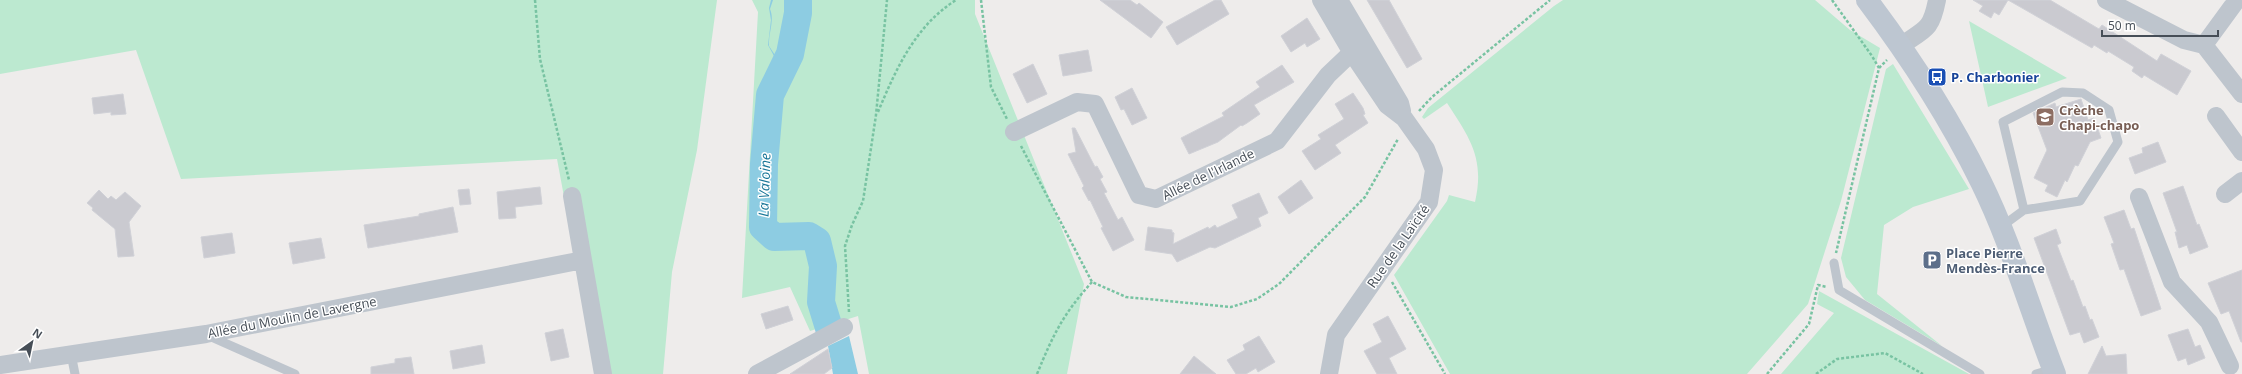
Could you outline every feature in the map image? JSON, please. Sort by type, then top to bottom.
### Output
[{"type":"main road","points":[[1867,0],[1900,46],[1951,124],[1981,182],[2001,227],[2048,372]]},
{"type":"street","points":[[1321,0],[1359,48]]},
{"type":"street","points":[[1339,0],[1359,48]]},
{"type":"street","points":[[1900,46],[1928,27],[1934,19],[1937,0]]},
{"type":"street","points":[[2106,0],[2184,40],[2204,45],[2242,94]]},
{"type":"street","points":[[2204,45],[2234,4],[2235,0]]},
{"type":"street","name":"Rue de la Laïcité","points":[[1329,374],[1336,335],[1429,202],[1434,170],[1426,149],[1406,120],[1387,105],[1359,48]]},
{"type":"street","name":"Allée de l'Irlande","points":[[1014,132],[1077,102],[1095,104],[1139,195],[1156,199],[1277,141],[1328,75],[1359,48]]},
{"type":"street","points":[[2216,116],[2242,152]]},
{"type":"street","points":[[2225,194],[2242,181]]},
{"type":"street","points":[[572,196],[604,374]]},
{"type":"street","points":[[2139,197],[2172,282],[2209,322],[2233,366]]},
{"type":"street","name":"Allée du Moulin de Lavergne","points":[[0,365],[206,334],[583,260]]},
{"type":"street","points":[[757,374],[844,327]]},
{"type":"lane","points":[[2001,227],[2024,210],[2080,201],[2118,142],[2109,110],[2083,93],[2062,92],[2003,122],[2024,210]]},
{"type":"lane","points":[[1834,263],[1839,290],[1980,374]]},
{"type":"lane","points":[[206,334],[295,374]]},
{"type":"lane","points":[[71,354],[75,374]]},
{"type":"path","points":[[535,0],[540,59],[572,196]]},
{"type":"path","points":[[844,327],[848,319],[849,312],[845,246],[863,201],[876,115],[887,0]]},
{"type":"path","points":[[876,115],[897,66],[920,32],[942,9],[956,0]]},
{"type":"path","points":[[1037,374],[1055,331],[1071,305],[1092,282],[1126,297],[1231,307],[1257,299],[1279,284],[1365,196],[1406,120],[1550,0]]},
{"type":"path","points":[[1832,0],[1879,68],[1834,263]]},
{"type":"path","points":[[1383,268],[1445,374]]},
{"type":"path","points":[[1767,374],[1809,324],[1818,285],[1839,290]]},
{"type":"path","points":[[1816,374],[1837,359],[1885,353],[1923,374]]},
{"type":"green space","points":[[0,0],[717,0],[697,150],[672,272],[663,374],[597,374],[557,159],[181,179],[136,50],[0,74]]},
{"type":"green space","points":[[752,0],[975,0],[975,14],[1084,284],[1067,374],[869,374],[858,316],[810,331],[790,287],[742,298],[758,12]]},
{"type":"green space","points":[[1563,0],[1815,0],[1850,30],[1880,48],[1841,201],[1808,304],[1747,374],[1450,374],[1394,275],[1447,201],[1449,195],[1475,202],[1478,187],[1477,161],[1469,138],[1447,103],[1424,119],[1422,117],[1428,108]]},
{"type":"green space","points":[[1969,21],[2067,78],[1988,107]]},
{"type":"green space","points":[[1893,64],[1969,189],[1913,207],[1884,225],[1877,294],[1942,346],[1865,300],[1846,277],[1841,258],[1886,69]]},
{"type":"green space","points":[[1819,291],[1969,374],[1781,374],[1834,313],[1817,304]]},
{"type":"water","points":[[771,0],[773,0],[770,9],[772,23],[769,35],[771,20],[769,8]]},
{"type":"water","points":[[792,0],[803,0],[803,20],[795,55],[777,100],[778,113],[771,151],[766,206],[766,225],[772,230],[812,232],[819,238],[823,245],[826,262],[824,297],[826,308],[833,327],[829,328],[821,302],[823,266],[817,241],[809,236],[774,237],[763,227],[765,196],[764,164],[775,112],[764,79],[772,64],[774,56],[768,45],[769,37],[769,46],[775,55],[776,64],[767,78],[767,82],[774,76],[784,57],[790,32]]},
{"type":"water","points":[[849,336],[858,374],[833,374],[828,346]]},
{"type":"building","points":[[1100,0],[1130,0],[1137,5],[1139,3],[1163,22],[1151,38]]},
{"type":"building","points":[[1215,0],[1221,0],[1229,14],[1177,45],[1166,27]]},
{"type":"building","points":[[1367,0],[1389,0],[1422,59],[1407,68]]},
{"type":"building","points":[[1973,0],[2008,0],[1999,15],[1994,12],[1991,18],[1979,11],[1983,6]]},
{"type":"building","points":[[2008,0],[2050,0],[2099,29],[2102,25],[2157,61],[2161,54],[2191,71],[2177,95],[2144,75],[2142,78],[2132,71],[2134,67],[2108,51],[2107,53],[2094,45],[2092,48]]},
{"type":"building","points":[[1307,18],[1320,39],[1307,47],[1305,43],[1291,52],[1281,36]]},
{"type":"building","points":[[1088,50],[1092,71],[1063,76],[1059,55]]},
{"type":"building","points":[[1033,64],[1047,94],[1027,103],[1013,74]]},
{"type":"building","points":[[1282,65],[1294,82],[1254,105],[1260,114],[1247,123],[1242,126],[1241,125],[1218,142],[1189,154],[1181,138],[1224,116],[1222,113],[1260,87],[1256,82]]},
{"type":"building","points":[[1132,88],[1147,118],[1132,125],[1124,109],[1121,110],[1115,97]]},
{"type":"building","points":[[1353,93],[1363,108],[1365,114],[1363,115],[1368,123],[1335,145],[1341,153],[1315,170],[1302,151],[1321,139],[1318,135],[1344,119],[1335,104]]},
{"type":"building","points":[[123,94],[126,114],[111,115],[111,112],[94,114],[92,98]]},
{"type":"building","points":[[2081,99],[2088,120],[2094,118],[2101,138],[2090,142],[2078,166],[2075,165],[2067,182],[2065,180],[2057,197],[2045,191],[2048,185],[2034,178],[2047,150],[2033,113],[2055,103],[2056,107]]},
{"type":"building","points":[[1072,128],[1075,128],[1095,167],[1097,166],[1103,177],[1100,179],[1107,192],[1104,193],[1118,220],[1122,217],[1134,240],[1113,251],[1101,228],[1103,227],[1090,200],[1089,201],[1082,188],[1084,186],[1068,154],[1076,152]]},
{"type":"building","points":[[2158,142],[2166,162],[2135,174],[2129,158],[2143,153],[2142,148]]},
{"type":"building","points":[[1301,180],[1313,198],[1289,214],[1278,197]]},
{"type":"building","points":[[2183,186],[2197,225],[2199,224],[2208,247],[2190,254],[2187,245],[2179,248],[2175,232],[2177,232],[2163,193]]},
{"type":"building","points":[[540,187],[542,204],[515,207],[516,218],[499,219],[497,192]]},
{"type":"building","points":[[469,189],[471,204],[460,205],[458,190]]},
{"type":"building","points":[[99,190],[108,199],[111,196],[116,200],[125,192],[141,206],[129,222],[134,256],[118,257],[115,229],[92,210],[93,208],[87,203]]},
{"type":"building","points":[[1259,193],[1268,213],[1258,218],[1261,226],[1255,229],[1215,248],[1210,247],[1177,262],[1172,254],[1145,250],[1148,227],[1172,230],[1174,233],[1173,244],[1208,227],[1209,229],[1215,225],[1217,228],[1238,218],[1232,205]]},
{"type":"building","points":[[453,207],[458,232],[368,248],[364,225],[419,216],[419,214]]},
{"type":"building","points":[[2124,210],[2131,229],[2134,228],[2161,309],[2141,316],[2124,269],[2120,270],[2111,244],[2114,243],[2104,217]]},
{"type":"building","points":[[2056,229],[2061,243],[2057,245],[2071,281],[2073,280],[2083,307],[2085,306],[2090,320],[2092,319],[2099,337],[2084,343],[2080,332],[2070,335],[2034,238]]},
{"type":"building","points":[[232,233],[235,253],[204,258],[201,237]]},
{"type":"building","points":[[321,238],[325,258],[293,264],[289,243]]},
{"type":"building","points":[[2242,270],[2241,342],[2229,311],[2221,314],[2208,283]]},
{"type":"building","points":[[788,306],[793,320],[766,329],[761,314]]},
{"type":"building","points":[[1388,316],[1406,349],[1389,358],[1397,374],[1377,374],[1364,351],[1382,342],[1373,324]]},
{"type":"building","points":[[563,329],[569,357],[551,361],[545,333]]},
{"type":"building","points":[[2188,329],[2195,347],[2200,345],[2205,358],[2188,365],[2186,358],[2178,361],[2168,335]]},
{"type":"building","points":[[1259,336],[1275,362],[1258,372],[1256,368],[1246,374],[1236,374],[1227,360],[1245,350],[1243,345]]},
{"type":"building","points":[[482,345],[485,363],[453,369],[450,351]]},
{"type":"building","points":[[2102,346],[2106,356],[2126,354],[2127,374],[2088,374]]},
{"type":"building","points":[[828,349],[832,368],[824,374],[790,374]]},
{"type":"building","points":[[1194,356],[1216,374],[1180,374]]},
{"type":"building","points":[[411,357],[414,374],[371,374],[371,367],[395,363],[395,359]]},
{"type":"waterway","name":"La Valoine","points":[[798,0],[798,13],[790,54],[770,95],[764,164],[763,227],[774,237],[809,236],[817,241],[823,266],[821,302],[829,328]]},
{"type":"place","name":"P. Charbonier","points":[[1937,77]]},
{"type":"place","name":"Crèche Chapi-chapo","points":[[2045,117]]},
{"type":"place","name":"Place Pierre Mendès-France","points":[[1932,260]]}]
